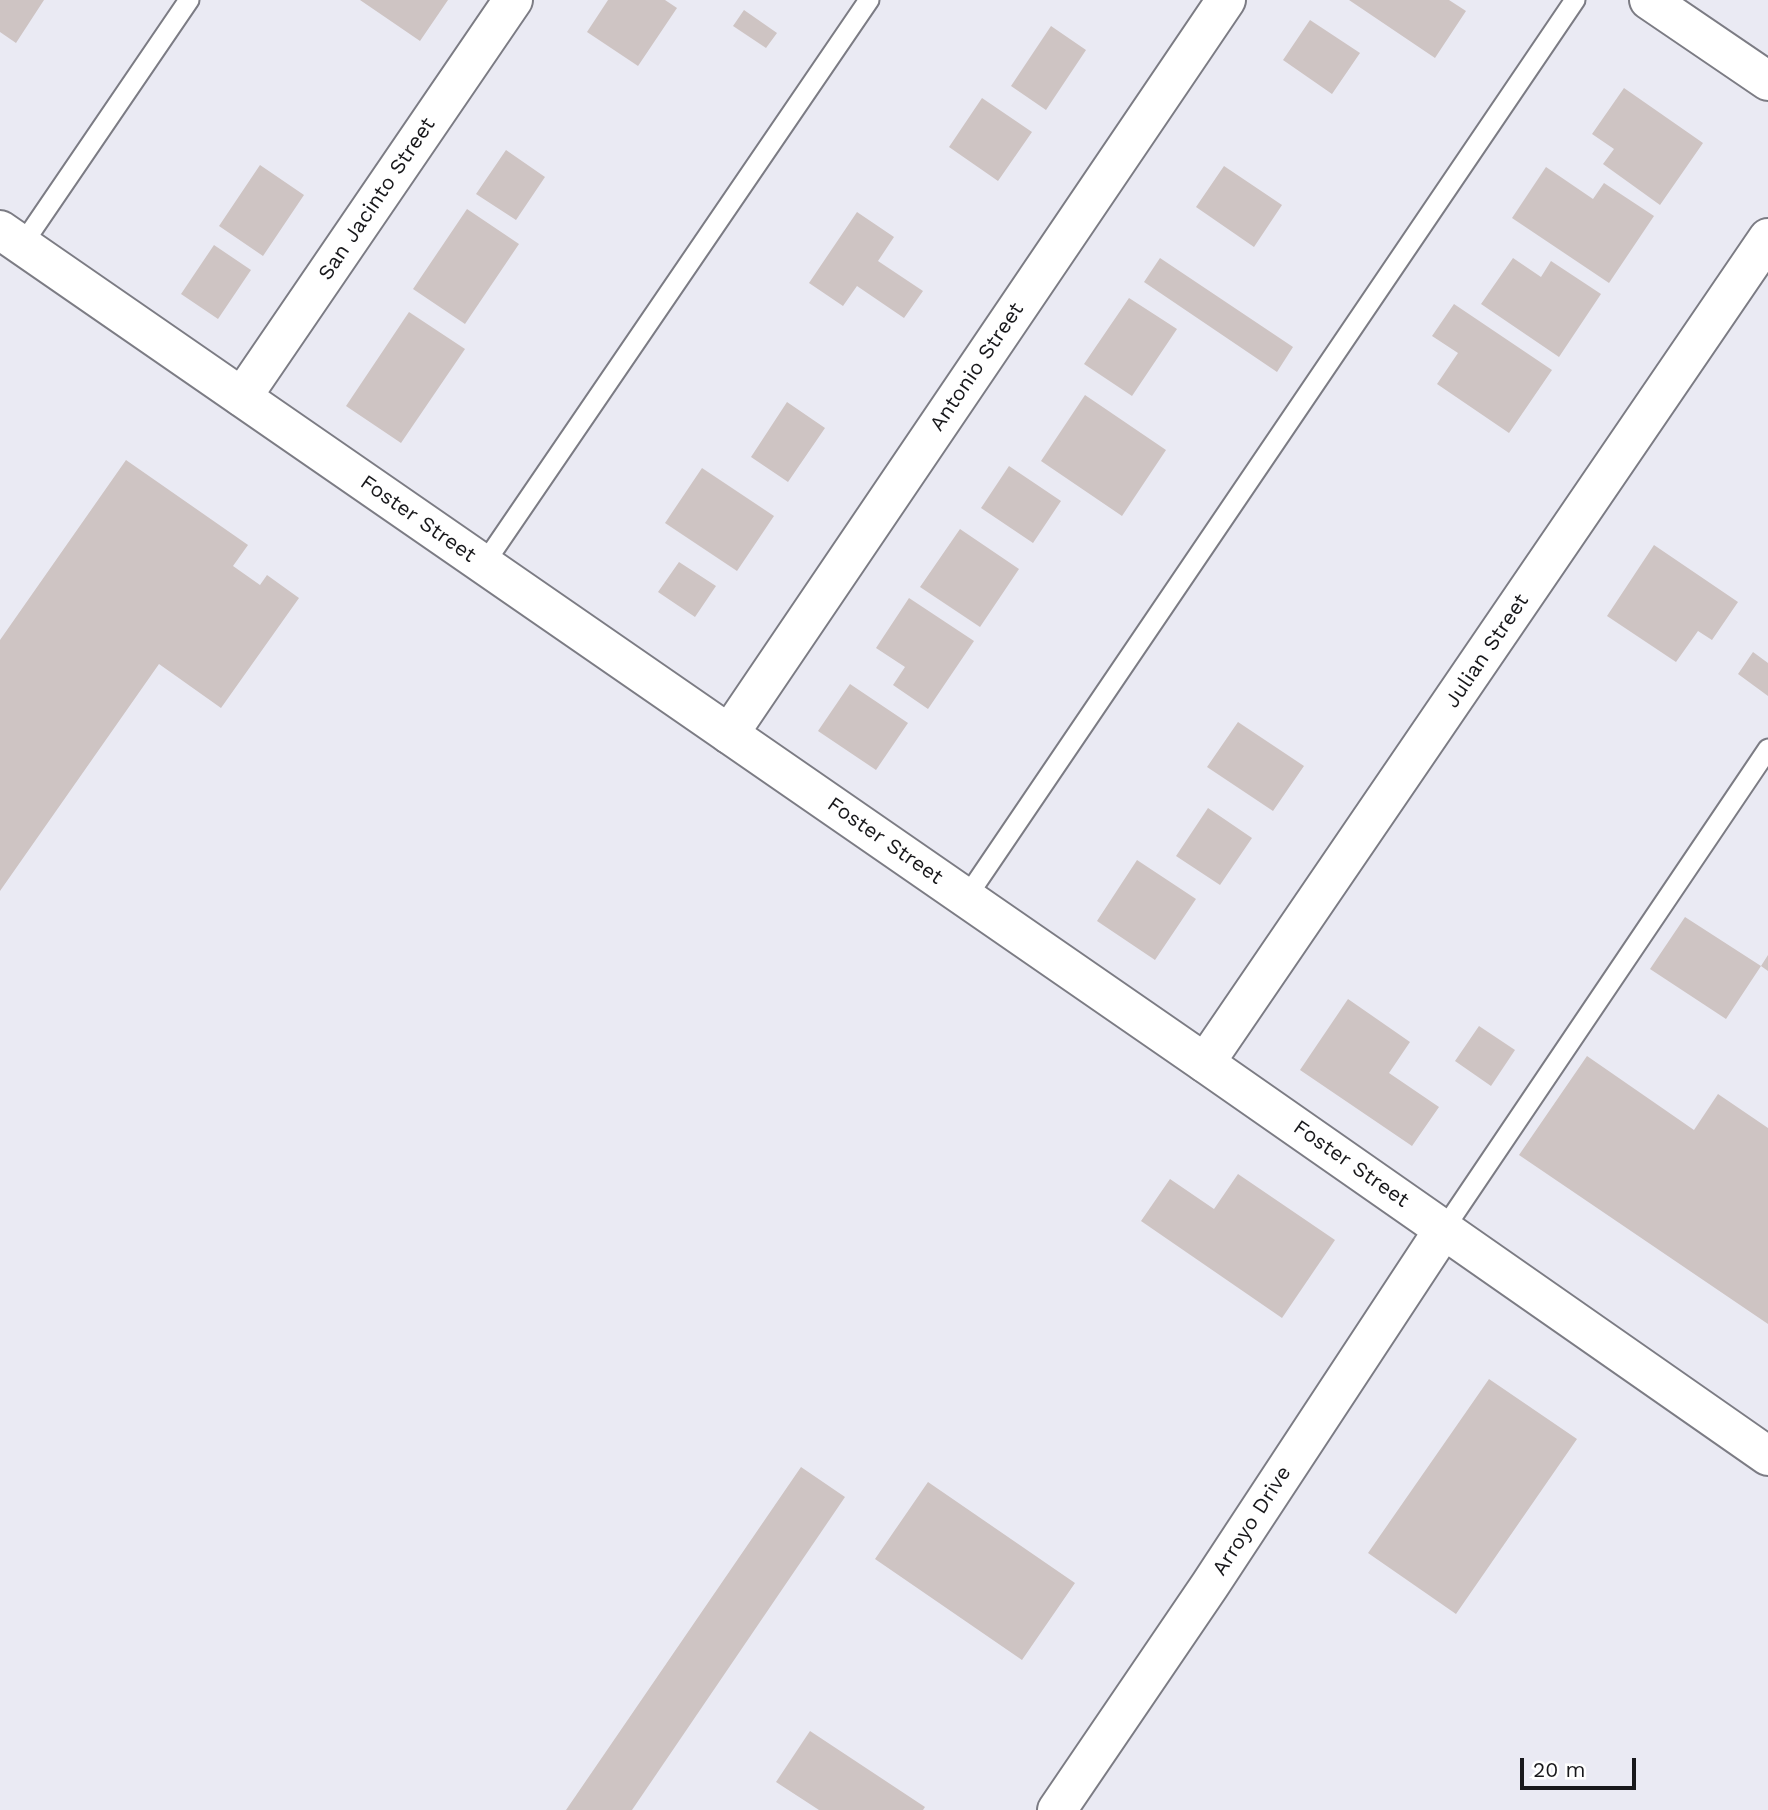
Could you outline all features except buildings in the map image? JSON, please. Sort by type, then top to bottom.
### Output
[{"type":"street","name":"San Jacinto Street","points":[[242,397],[513,0]]},
{"type":"street","name":"Antonio Street","points":[[729,734],[1226,0]]},
{"type":"street","points":[[1649,0],[1768,81]]},
{"type":"street","name":"Foster Street","points":[[11,237],[1206,1063],[1768,1456]]},
{"type":"street","name":"Julian Street","points":[[1206,1063],[1768,238]]},
{"type":"street","name":"Arroyo Drive","points":[[1057,1810],[1210,1585],[1444,1229]]},
{"type":"lane","points":[[11,237],[189,0]]},
{"type":"lane","points":[[484,564],[869,0]]},
{"type":"lane","points":[[966,898],[1575,0]]},
{"type":"lane","points":[[1444,1229],[1768,749]]}]
